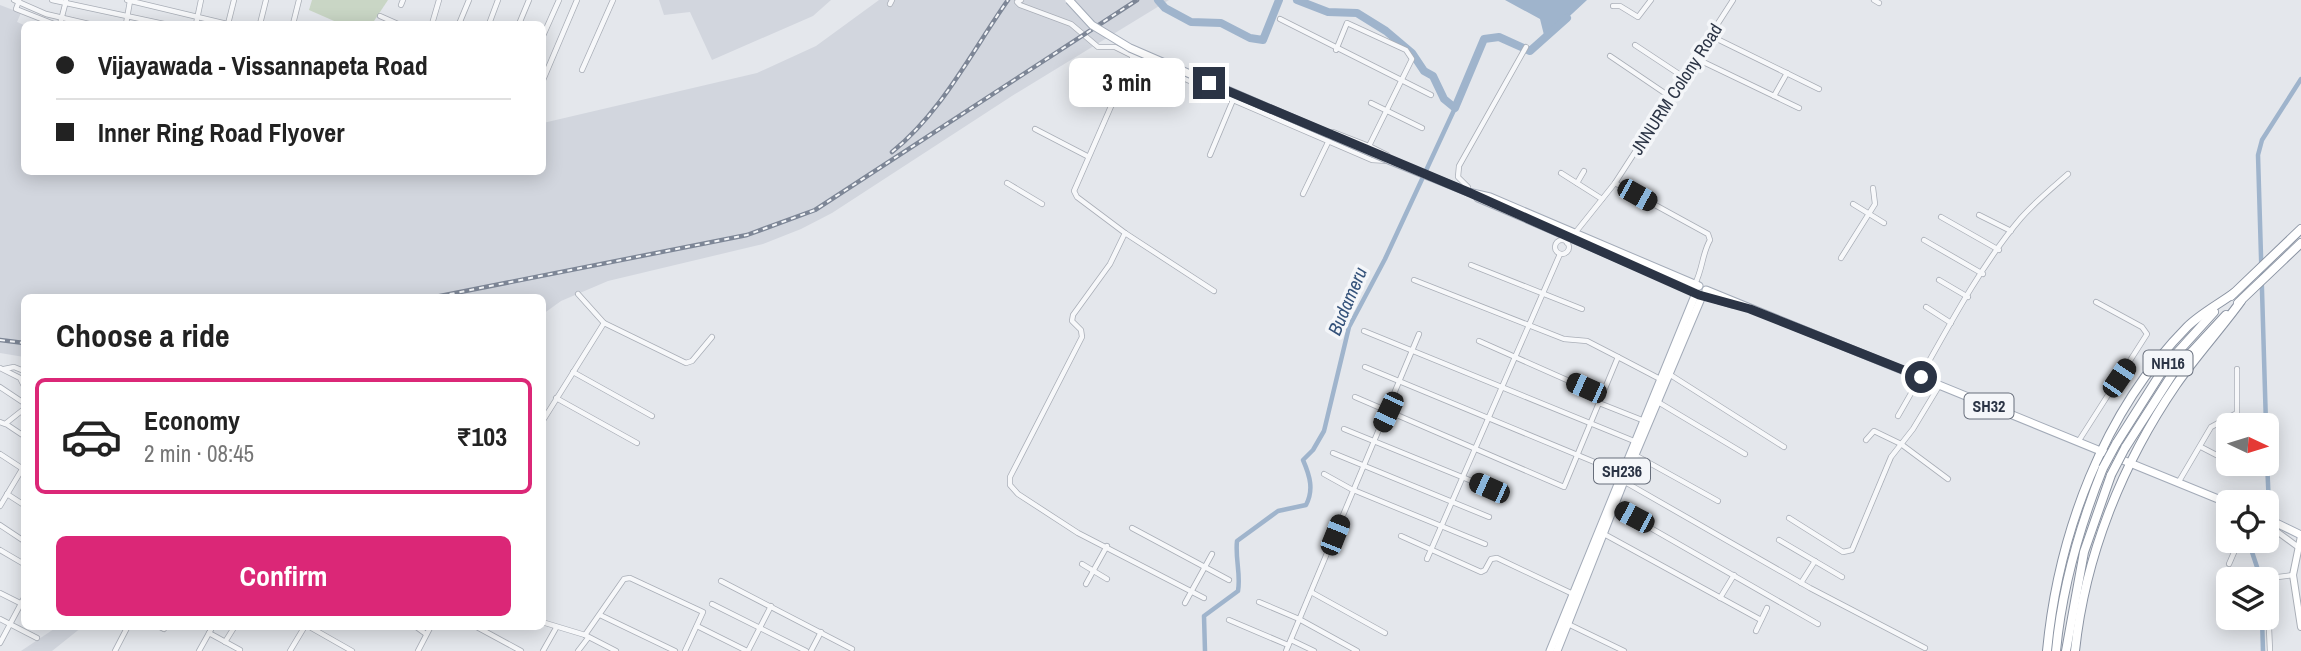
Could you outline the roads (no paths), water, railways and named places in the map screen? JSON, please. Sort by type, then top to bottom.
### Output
[{"type":"highway","name":"NH16","points":[[2056,651],[2070,565],[2103,468],[2116,444],[2166,365],[2234,293],[2301,229]]},
{"type":"highway","name":"NH16","points":[[2066,651],[2084,552],[2111,475],[2125,448],[2175,370],[2301,243]]},
{"type":"highway","points":[[2047,651],[2054,599],[2068,539],[2100,453],[2132,400],[2166,352],[2188,326],[2234,293]]},
{"type":"highway","points":[[2075,651],[2092,558],[2131,464],[2177,384],[2241,301]]},
{"type":"main road","name":"SH32","points":[[1069,0],[1092,25],[1122,44],[1391,161],[1468,192],[1490,197],[1571,238],[1716,301],[1750,309]]},
{"type":"main road","name":"SH32","points":[[1698,292],[1750,309],[1921,377],[2100,453],[2216,498]]},
{"type":"main road","name":"SH236","points":[[1550,651],[1622,477],[1635,455],[1696,311],[1698,292]]},
{"type":"main road","name":"SH236","points":[[1558,651],[1614,507],[1634,441],[1698,292]]},
{"type":"main road","points":[[1696,311],[1716,301]]},
{"type":"main road","points":[[2279,525],[2299,534],[2293,575],[2301,626]]},
{"type":"street","points":[[52,0],[152,21]]},
{"type":"street","points":[[126,21],[129,0],[214,21]]},
{"type":"street","points":[[166,9],[167,0]]},
{"type":"street","points":[[196,21],[201,0]]},
{"type":"street","points":[[228,21],[234,0]]},
{"type":"street","points":[[261,21],[266,0]]},
{"type":"street","points":[[294,21],[299,0]]},
{"type":"street","points":[[433,21],[439,0]]},
{"type":"street","points":[[460,21],[469,0]]},
{"type":"street","points":[[490,21],[498,0]]},
{"type":"street","points":[[520,21],[529,0]]},
{"type":"street","points":[[546,28],[559,0]]},
{"type":"street","points":[[546,73],[577,0]]},
{"type":"street","points":[[582,70],[613,0]]},
{"type":"street","points":[[1021,0],[1017,2],[1020,5],[1071,24],[1098,47],[1115,47],[1372,160],[1391,161]]},
{"type":"street","points":[[1623,0],[1617,6],[1638,17],[1651,0]]},
{"type":"street","name":"JNNURM Colony Road","points":[[1571,238],[1615,183],[1733,0]]},
{"type":"street","points":[[46,21],[16,9],[16,1],[78,21]]},
{"type":"street","points":[[62,21],[66,1]]},
{"type":"street","points":[[380,16],[391,21]]},
{"type":"street","points":[[1280,19],[1336,50],[1431,95]]},
{"type":"street","points":[[1336,50],[1347,23],[1406,50],[1412,59],[1369,146]]},
{"type":"street","points":[[1711,36],[1819,89]]},
{"type":"street","points":[[1635,45],[1685,78]]},
{"type":"street","points":[[1468,192],[1468,187],[1458,177],[1459,166],[1526,47]]},
{"type":"street","points":[[1133,56],[1087,156],[1075,194],[1125,233],[1214,290]]},
{"type":"street","points":[[1610,57],[1672,98]]},
{"type":"street","points":[[1697,59],[1799,108]]},
{"type":"street","points":[[1774,96],[1787,73]]},
{"type":"street","points":[[1210,155],[1233,100]]},
{"type":"street","points":[[1371,103],[1422,128]]},
{"type":"street","points":[[1035,129],[1087,156]]},
{"type":"street","points":[[1303,194],[1333,132],[1377,150],[1391,161]]},
{"type":"street","points":[[1577,183],[1584,171]]},
{"type":"street","points":[[1561,173],[1602,198]]},
{"type":"street","points":[[1898,416],[1951,323],[2011,231],[2025,213],[2068,174]]},
{"type":"street","points":[[1007,183],[1042,204]]},
{"type":"street","points":[[1615,183],[1708,234],[1710,240],[1703,251],[1704,264],[1698,292]]},
{"type":"street","points":[[1841,258],[1876,200],[1873,188]]},
{"type":"street","points":[[1853,204],[1884,223]]},
{"type":"street","points":[[1979,215],[2011,231]]},
{"type":"street","points":[[1941,217],[1999,250]]},
{"type":"street","points":[[1125,233],[1110,264],[1073,314],[1072,321],[1081,330],[1082,337],[1009,481],[1018,494],[1079,533],[1107,545],[1205,598]]},
{"type":"street","points":[[1427,559],[1560,254],[1567,251],[1571,238]]},
{"type":"street","points":[[1560,254],[1555,249],[1557,243],[1571,238]]},
{"type":"street","points":[[1924,240],[1983,274]]},
{"type":"street","points":[[1471,265],[1582,309]]},
{"type":"street","points":[[1414,280],[1530,323],[1564,339],[1587,341],[1660,379]]},
{"type":"street","points":[[1939,280],[1968,297]]},
{"type":"street","points":[[578,294],[604,323],[686,363],[692,361],[712,337]]},
{"type":"street","points":[[2078,443],[2147,334],[2142,327],[2096,302]]},
{"type":"street","points":[[1926,307],[1951,323]]},
{"type":"street","points":[[546,415],[604,323]]},
{"type":"street","points":[[1364,331],[1634,441]]},
{"type":"street","points":[[1288,645],[1419,334]]},
{"type":"street","points":[[1479,341],[1603,396]]},
{"type":"street","points":[[1354,397],[1476,447],[1564,487],[1618,357]]},
{"type":"street","points":[[2,369],[14,367],[21,370]]},
{"type":"street","points":[[1364,367],[1577,455],[1622,477],[1801,583],[1925,648]]},
{"type":"street","points":[[0,378],[2,369]]},
{"type":"street","points":[[2,369],[21,380]]},
{"type":"street","points":[[2178,483],[2211,427],[2237,413],[2237,369]]},
{"type":"street","points":[[573,372],[652,416]]},
{"type":"street","points":[[1669,373],[1784,447]]},
{"type":"street","points":[[1789,518],[1843,552],[1852,550],[1891,457],[1939,385]]},
{"type":"street","points":[[0,387],[21,401]]},
{"type":"street","points":[[556,398],[637,443]]},
{"type":"street","points":[[1657,401],[1745,454]]},
{"type":"street","points":[[1599,403],[1642,421]]},
{"type":"street","points":[[2,423],[21,414]]},
{"type":"street","points":[[2,423],[21,434]]},
{"type":"street","points":[[1345,429],[1489,488]]},
{"type":"street","points":[[1866,440],[1874,431],[1900,444],[1948,479]]},
{"type":"street","points":[[2201,447],[2216,455]]},
{"type":"street","points":[[1333,453],[1489,517]]},
{"type":"street","points":[[0,454],[21,466]]},
{"type":"street","points":[[1635,455],[1718,501]]},
{"type":"street","points":[[0,506],[21,473]]},
{"type":"street","points":[[1324,474],[1353,490],[1442,524],[1485,544]]},
{"type":"street","points":[[0,492],[21,503]]},
{"type":"street","points":[[1614,507],[1818,624]]},
{"type":"street","points":[[0,525],[21,539]]},
{"type":"street","points":[[1132,528],[1229,580]]},
{"type":"street","points":[[1603,534],[1761,620]]},
{"type":"street","points":[[2279,534],[2298,547]]},
{"type":"street","points":[[1401,537],[1481,572],[1491,559],[1497,558],[1573,594]]},
{"type":"street","points":[[1779,540],[1842,577]]},
{"type":"street","points":[[1086,584],[1107,545]]},
{"type":"street","points":[[0,550],[21,562]]},
{"type":"street","points":[[2229,564],[2234,553]]},
{"type":"street","points":[[1185,603],[1212,554]]},
{"type":"street","points":[[1801,583],[1815,561]]},
{"type":"street","points":[[1082,564],[1107,579]]},
{"type":"street","points":[[1720,598],[1734,575]]},
{"type":"street","points":[[2270,651],[2267,582],[2270,578],[2293,575]]},
{"type":"street","points":[[578,651],[624,579],[630,578],[701,610],[685,651]]},
{"type":"street","points":[[722,581],[852,649]]},
{"type":"street","points":[[1311,592],[1385,633]]},
{"type":"street","points":[[0,593],[21,601]]},
{"type":"street","points":[[1259,602],[1299,619],[1357,651]]},
{"type":"street","points":[[712,604],[806,651]]},
{"type":"street","points":[[697,626],[748,651],[771,606]]},
{"type":"street","points":[[0,643],[21,607]]},
{"type":"street","points":[[1756,631],[1767,608]]},
{"type":"street","points":[[600,615],[675,651]]},
{"type":"street","points":[[0,619],[37,638]]},
{"type":"street","points":[[1229,620],[1288,645],[1314,651]]},
{"type":"street","points":[[546,624],[586,636],[616,651]]},
{"type":"street","points":[[1568,624],[1624,651]]},
{"type":"street","points":[[543,651],[556,628]]},
{"type":"street","points":[[115,651],[126,630]]},
{"type":"street","points":[[201,650],[211,630]]},
{"type":"street","points":[[225,642],[232,630]]},
{"type":"street","points":[[290,651],[303,630]]},
{"type":"street","points":[[313,630],[352,651]]},
{"type":"street","points":[[420,630],[426,634]]},
{"type":"street","points":[[418,651],[428,630]]},
{"type":"street","points":[[482,630],[521,651]]},
{"type":"street","points":[[811,651],[821,632]]},
{"type":"street","points":[[209,633],[240,650]]},
{"type":"water","points":[[1505,0],[1587,0],[1545,39],[1540,19]]},
{"type":"waterway","name":"Budameru","points":[[1158,0],[1165,8],[1191,22],[1221,23],[1250,38],[1263,40],[1279,0]]},
{"type":"waterway","name":"Budameru","points":[[1297,0],[1328,12],[1357,13],[1386,31],[1412,53],[1424,71],[1433,76],[1444,99],[1455,108],[1484,39],[1499,37],[1530,51],[1567,18]]},
{"type":"waterway","points":[[2266,413],[2258,155],[2262,140],[2301,79]]},
{"type":"waterway","name":"Budameru","points":[[1205,651],[1204,616],[1238,591],[1237,541],[1278,511],[1306,505],[1310,483],[1303,460],[1313,450],[1324,431],[1349,327],[1385,259],[1455,108]]},
{"type":"waterway","points":[[2268,476],[2268,490]]},
{"type":"waterway","points":[[2252,553],[2257,567]]},
{"type":"waterway","points":[[2262,630],[2263,651]]},
{"type":"railway","points":[[892,152],[910,136],[941,100],[1008,0]]},
{"type":"railway","points":[[450,294],[747,235],[815,210],[1137,0]]},
{"type":"railway","points":[[0,340],[21,343]]}]
